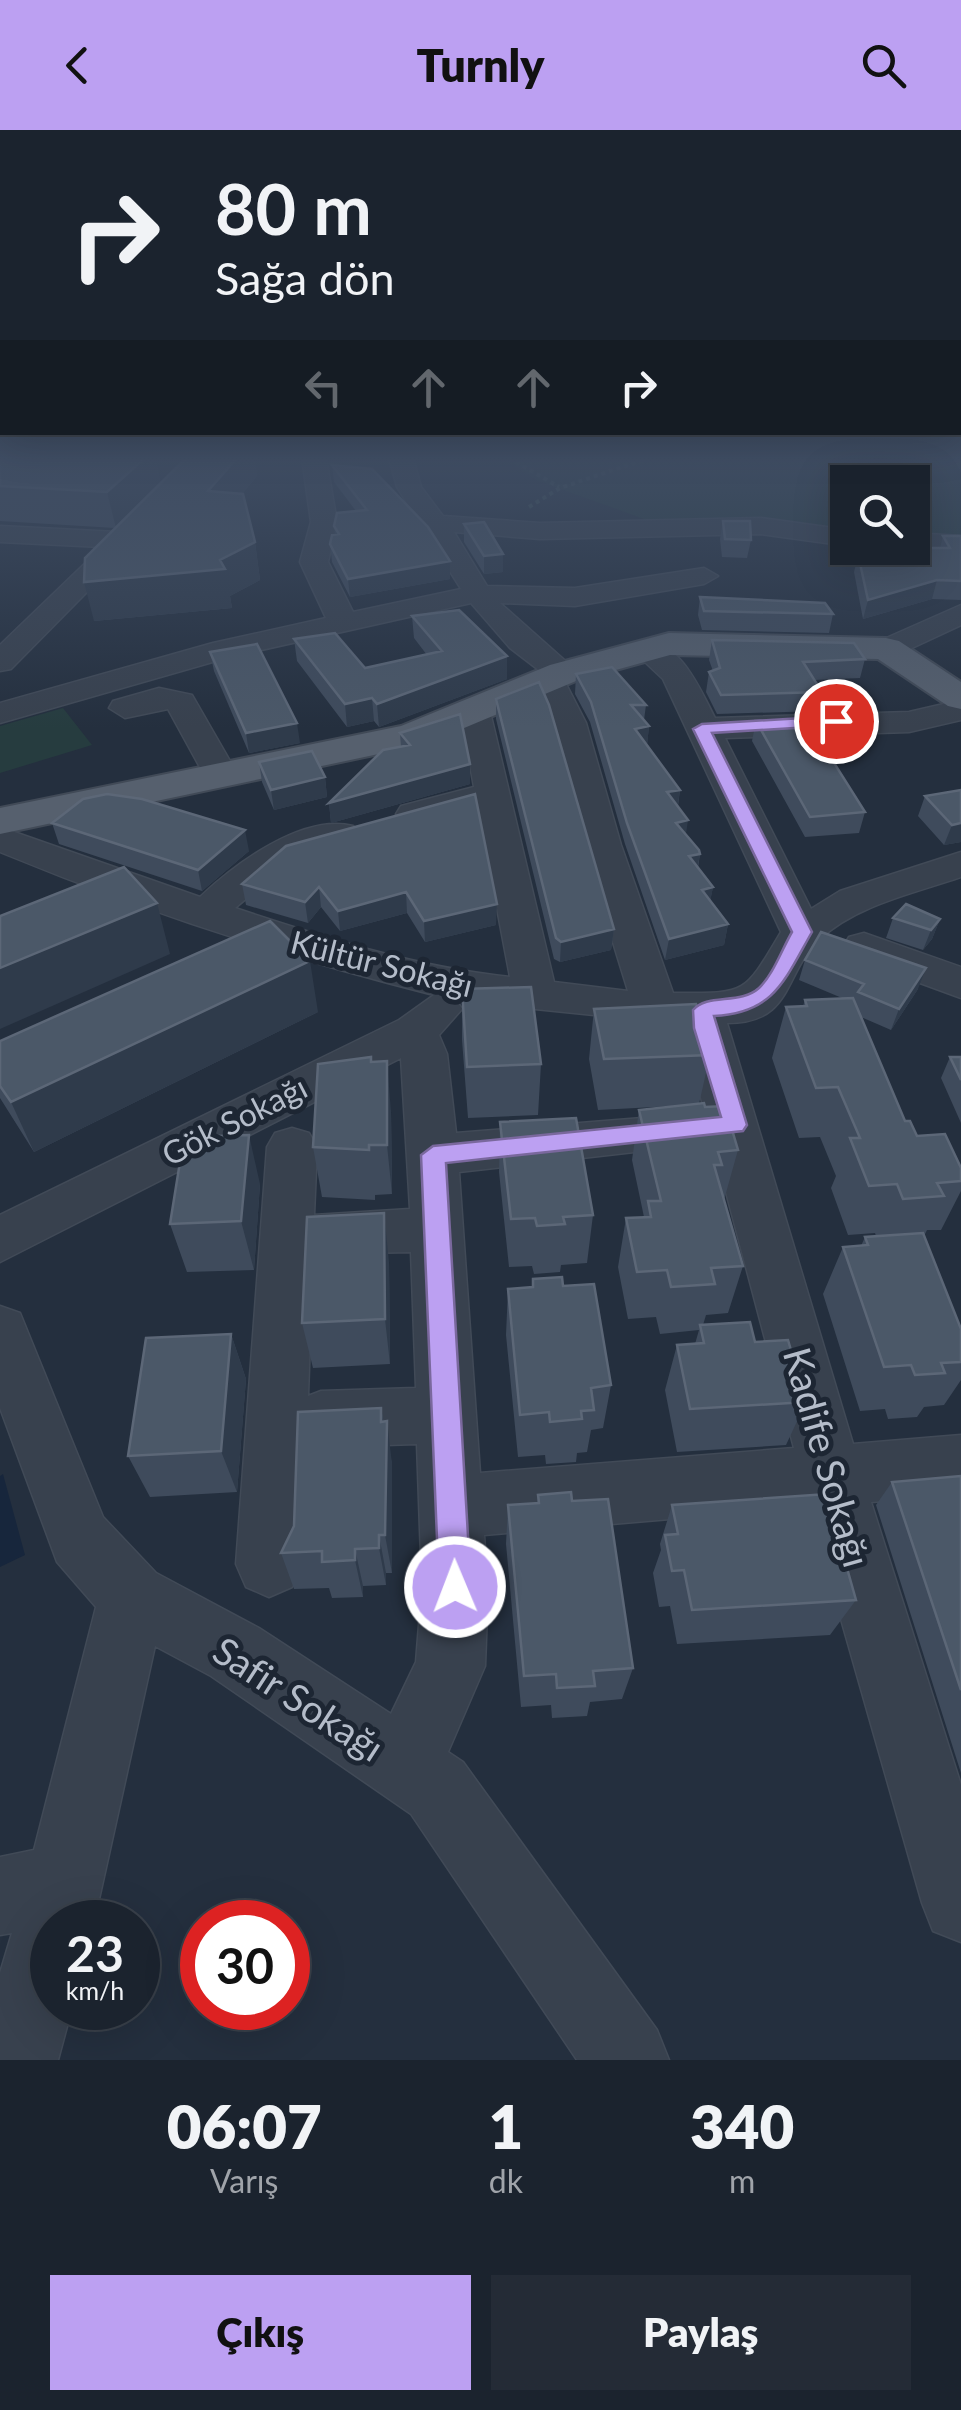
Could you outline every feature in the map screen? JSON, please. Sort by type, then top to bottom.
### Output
[{"type":"main road","points":[[0,820],[412,736],[556,676],[646,649],[714,642],[886,649],[961,698]]},
{"type":"street","points":[[0,662],[117,548]]},
{"type":"street","points":[[317,548],[314,562],[339,615]]},
{"type":"street","points":[[0,712],[454,582],[435,548]]},
{"type":"street","points":[[449,548],[475,594],[517,642],[556,676]]},
{"type":"street","points":[[339,615],[475,594],[576,597],[704,576]]},
{"type":"street","points":[[886,649],[961,614]]},
{"type":"street","points":[[646,649],[677,674],[802,932]]},
{"type":"street","name":"Kadife Sokağı","points":[[556,676],[612,876],[680,1009],[705,1028],[832,1475],[961,1903]]},
{"type":"street","points":[[125,708],[159,698],[180,702],[220,775]]},
{"type":"street","points":[[476,710],[535,995]]},
{"type":"street","points":[[702,729],[909,722],[961,710]]},
{"type":"street","points":[[207,912],[258,864],[288,848],[493,793]]},
{"type":"street","name":"Kültür Sokağı","points":[[0,838],[346,959],[455,986],[680,1009],[736,1008],[766,993],[802,932]]},
{"type":"street","points":[[802,932],[854,900],[961,864]]},
{"type":"street","points":[[802,932],[868,948],[961,983]]},
{"type":"street","points":[[214,959],[268,933]]},
{"type":"street","name":"Gök Sokağı","points":[[0,1240],[414,1031],[434,1016],[455,986]]},
{"type":"street","points":[[404,1766],[450,1666],[454,1506],[433,1155],[424,1054],[414,1031]]},
{"type":"street","points":[[433,1155],[735,1125]]},
{"type":"street","points":[[270,1564],[292,1147]]},
{"type":"street","points":[[287,1237],[438,1230]]},
{"type":"street","name":"Safir Sokağı","points":[[0,1330],[80,1539],[132,1597],[234,1652],[437,1788],[627,2060]]},
{"type":"street","points":[[277,1421],[447,1415]]},
{"type":"street","points":[[454,1506],[961,1465]]},
{"type":"street","points":[[46,1900],[132,1597]]},
{"type":"street","points":[[16,2060],[30,1984]]},
{"type":"green space","points":[[63,708],[92,745],[0,773],[0,726]]},
{"type":"water","points":[[3,1474],[25,1555],[0,1567],[0,1476]]},
{"type":"building","points":[[95,548],[243,548],[220,560],[225,569],[84,582],[85,558]]},
{"type":"building","points":[[332,548],[442,548],[450,561],[348,579]]},
{"type":"building","points":[[479,548],[499,548],[503,554],[484,556]]},
{"type":"building","points":[[930,548],[961,548],[961,581],[937,580],[868,600],[860,565],[930,565]]},
{"type":"building","points":[[700,597],[825,603],[833,614],[704,611]]},
{"type":"building","points":[[459,610],[507,656],[377,704],[372,698],[345,704],[294,639],[335,633],[365,668],[442,651],[412,616]]},
{"type":"building","points":[[712,640],[854,643],[865,659],[803,662],[822,692],[721,695],[709,672],[720,668]]},
{"type":"building","points":[[257,644],[297,723],[246,733],[210,652]]},
{"type":"building","points":[[612,667],[646,705],[631,705],[649,726],[635,729],[680,790],[667,792],[688,820],[676,823],[699,850],[700,854],[689,856],[713,887],[702,890],[728,924],[669,939],[627,823],[591,702],[576,674]]},
{"type":"building","points":[[539,682],[614,929],[561,942],[556,938],[496,699]]},
{"type":"building","points":[[460,714],[470,764],[329,803],[383,750],[410,745],[400,733]]},
{"type":"building","points":[[807,720],[865,812],[810,817],[756,721]]},
{"type":"building","points":[[312,751],[325,777],[271,790],[259,762]]},
{"type":"building","points":[[961,790],[961,823],[952,825],[925,796]]},
{"type":"building","points":[[107,794],[142,799],[245,830],[198,870],[52,823],[83,799]]},
{"type":"building","points":[[475,794],[497,904],[424,921],[406,892],[338,911],[319,887],[305,902],[242,884],[286,846]]},
{"type":"building","points":[[124,867],[157,903],[0,968],[0,916]]},
{"type":"building","points":[[906,904],[940,919],[931,930],[893,918]]},
{"type":"building","points":[[270,921],[310,961],[11,1102],[0,1086],[0,1041]]},
{"type":"building","points":[[821,932],[926,968],[899,1009],[858,992],[864,984],[805,960]]},
{"type":"building","points":[[531,987],[541,1064],[467,1067],[462,989]]},
{"type":"building","points":[[853,998],[905,1121],[910,1121],[917,1136],[945,1134],[961,1168],[961,1181],[937,1183],[944,1196],[903,1199],[897,1184],[869,1186],[850,1138],[860,1138],[838,1087],[816,1088],[786,1007],[807,1006],[805,1000]]},
{"type":"building","points":[[696,1004],[710,1055],[604,1059],[594,1009]]},
{"type":"building","points":[[371,1057],[371,1062],[387,1061],[387,1145],[369,1145],[369,1150],[313,1147],[318,1064]]},
{"type":"building","points":[[950,1057],[961,1057],[961,1080]]},
{"type":"building","points":[[704,1103],[705,1107],[725,1106],[738,1150],[718,1152],[722,1165],[714,1165],[743,1266],[711,1268],[715,1284],[671,1287],[667,1270],[637,1272],[626,1218],[651,1217],[648,1201],[661,1201],[639,1110]]},
{"type":"building","points":[[576,1118],[593,1215],[563,1217],[565,1224],[537,1226],[535,1218],[511,1219],[500,1122]]},
{"type":"building","points":[[249,1135],[241,1221],[170,1224],[184,1137]]},
{"type":"building","points":[[384,1213],[385,1319],[302,1323],[307,1217]]},
{"type":"building","points":[[923,1233],[961,1329],[961,1362],[941,1363],[945,1373],[915,1375],[911,1365],[884,1367],[843,1247],[868,1245],[865,1237]]},
{"type":"building","points":[[562,1277],[563,1286],[594,1284],[611,1385],[591,1388],[594,1410],[581,1411],[582,1419],[550,1422],[549,1412],[520,1415],[508,1289],[533,1287],[533,1279]]},
{"type":"building","points":[[750,1322],[755,1342],[788,1340],[806,1402],[690,1409],[677,1345],[704,1343],[700,1325]]},
{"type":"building","points":[[231,1334],[221,1451],[128,1456],[146,1338]]},
{"type":"building","points":[[381,1408],[381,1422],[387,1421],[385,1535],[379,1535],[379,1548],[355,1549],[355,1560],[322,1562],[322,1551],[281,1553],[294,1526],[298,1412]]},
{"type":"building","points":[[961,1476],[961,1690],[892,1482]]},
{"type":"building","points":[[571,1492],[572,1501],[608,1499],[633,1668],[593,1671],[595,1686],[557,1688],[556,1674],[524,1676],[508,1505],[539,1503],[538,1495]]},
{"type":"building","points":[[827,1494],[835,1526],[845,1525],[856,1560],[845,1561],[856,1600],[692,1610],[684,1570],[672,1571],[665,1535],[678,1534],[672,1505]]},
{"type":"route","points":[[455,1587],[454,1506],[433,1155],[735,1125],[703,1010],[736,1008],[766,993],[802,932],[740,813],[702,729],[836,721]]}]
